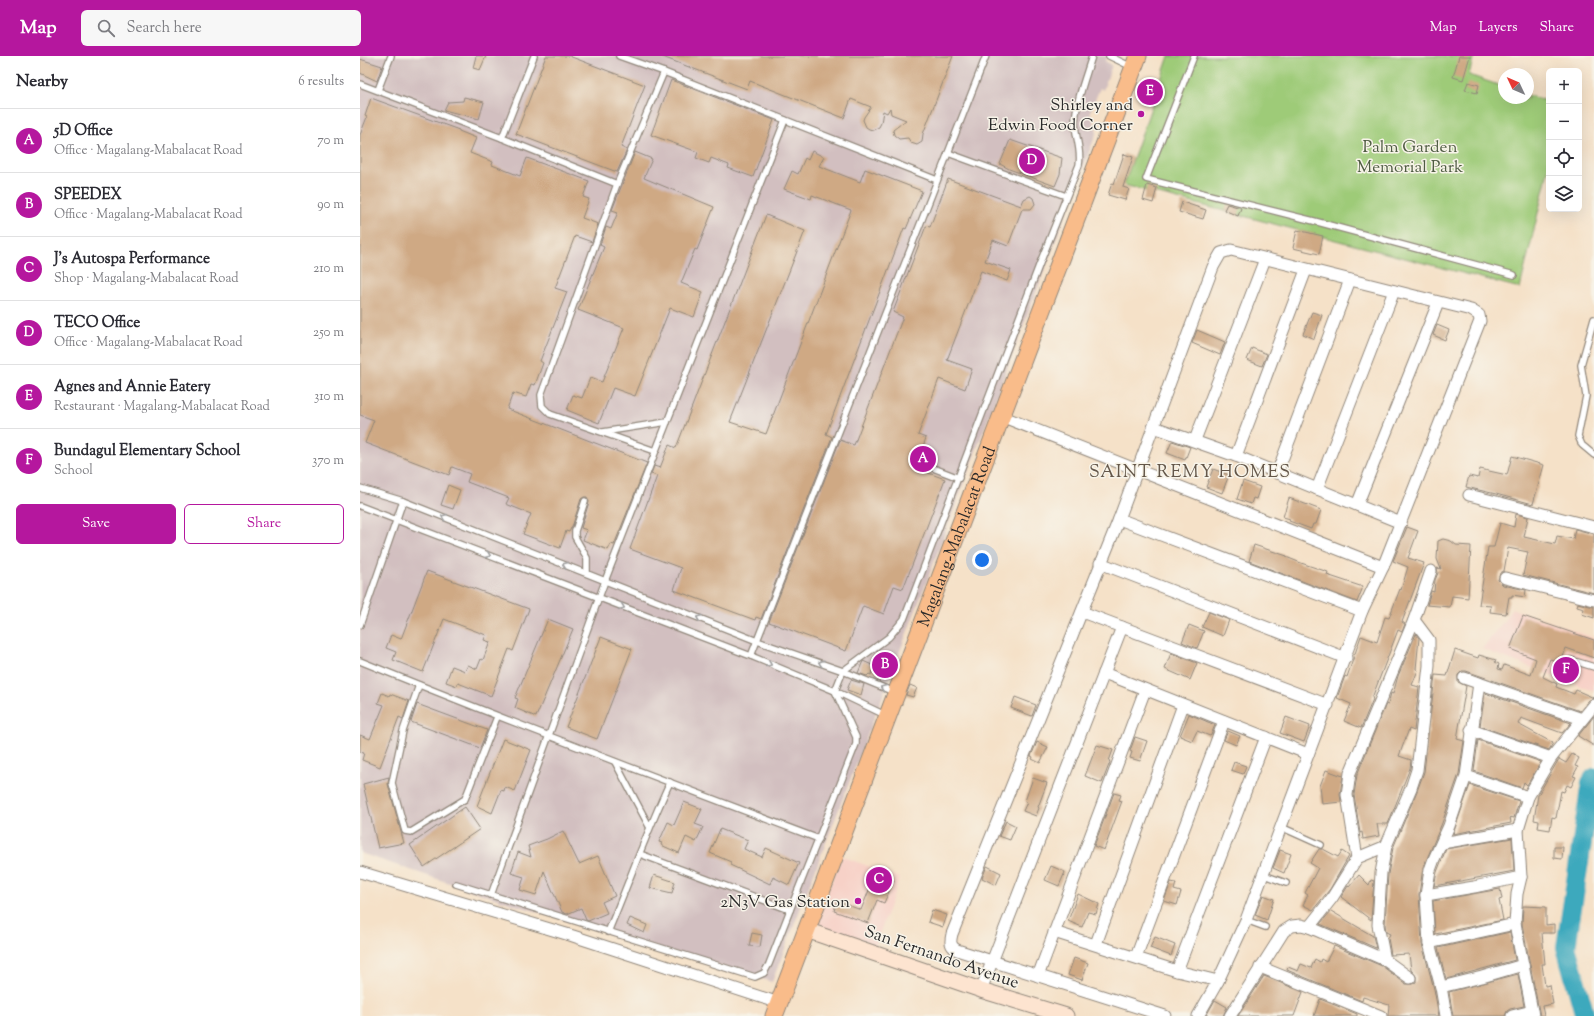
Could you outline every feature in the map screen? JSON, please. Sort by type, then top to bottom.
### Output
[{"type":"main road","name":"Magalang-Mabalacat Road","points":[[776,1010],[1136,62]]},
{"type":"main road","name":"San Fernando Avenue","points":[[806,930],[981,990],[1066,1016]]},
{"type":"street","points":[[1165,1016],[957,950],[951,944],[951,938],[1082,612],[1100,563],[1119,519],[1213,267],[1218,257],[1225,251],[1231,250],[1438,303],[1471,310],[1479,315],[1480,321],[1383,567],[1362,611],[1346,658],[1308,754],[1246,920],[1218,981],[1198,1016]]},
{"type":"street","points":[[1195,440],[1266,259]]},
{"type":"street","points":[[1236,456],[1306,270]]},
{"type":"street","points":[[1277,473],[1350,280]]},
{"type":"street","points":[[1317,489],[1394,291]]},
{"type":"street","points":[[1357,506],[1438,303]]},
{"type":"street","points":[[1001,416],[1383,567]]},
{"type":"street","points":[[1154,427],[1195,440],[1357,506],[1401,522]]},
{"type":"street","points":[[1468,495],[1594,527]]},
{"type":"street","points":[[1119,519],[1362,611]]},
{"type":"street","points":[[1100,563],[1346,658]]},
{"type":"street","points":[[1357,858],[1348,795],[1350,774],[1414,620],[1431,571]]},
{"type":"street","points":[[1505,578],[1594,600]]},
{"type":"street","points":[[1082,612],[1328,705]]},
{"type":"street","points":[[1385,960],[1379,934],[1378,920],[1386,846],[1411,788],[1417,770],[1421,748],[1430,666],[1430,647],[1427,637],[1414,620]]},
{"type":"street","points":[[981,990],[1122,627]]},
{"type":"street","points":[[1104,673],[1308,754]]},
{"type":"street","points":[[1464,678],[1582,719]]},
{"type":"street","points":[[1446,1016],[1441,987],[1430,943],[1426,895],[1430,870],[1456,808],[1466,776],[1471,730],[1479,683]]},
{"type":"street","points":[[1038,976],[1145,690]]},
{"type":"street","points":[[1096,944],[1183,705]]},
{"type":"street","points":[[1512,1016],[1533,1014],[1515,924],[1517,894],[1521,878],[1518,830],[1528,797],[1551,758],[1594,705]]},
{"type":"street","points":[[1136,957],[1224,721]]},
{"type":"street","points":[[1471,730],[1551,758]]},
{"type":"street","points":[[1177,971],[1266,738]]},
{"type":"street","points":[[1466,776],[1528,797]]},
{"type":"street","points":[[1442,843],[1518,830]]},
{"type":"street","points":[[1309,927],[1332,898],[1357,858],[1386,846]]},
{"type":"street","points":[[360,872],[580,938],[776,1010]]},
{"type":"street","points":[[1426,895],[1521,878]]},
{"type":"street","points":[[1430,943],[1515,924]]},
{"type":"street","points":[[1230,1016],[1275,943],[1287,928],[1301,925],[1309,927],[1385,960],[1410,978]]},
{"type":"street","points":[[1054,932],[1096,944],[1177,971],[1218,981]]},
{"type":"street","points":[[1441,987],[1523,965]]},
{"type":"street","points":[[1260,967],[1381,1016]]},
{"type":"lane","points":[[378,90],[391,56]]},
{"type":"lane","points":[[502,138],[534,56]]},
{"type":"lane","points":[[619,56],[664,72],[937,180]]},
{"type":"lane","points":[[751,656],[986,56]]},
{"type":"lane","points":[[456,884],[754,977],[764,973],[769,964],[857,741],[835,691],[843,671],[889,637],[904,619],[1066,196],[1080,165],[1081,155],[1075,123],[1077,108],[1092,56]]},
{"type":"lane","points":[[1109,56],[1136,62]]},
{"type":"lane","points":[[1194,56],[1146,179],[1314,221],[1514,275]]},
{"type":"lane","points":[[656,451],[550,414],[542,406],[541,395],[616,184],[664,72]]},
{"type":"lane","points":[[360,84],[502,138],[616,184]]},
{"type":"lane","points":[[491,895],[605,581],[785,120]]},
{"type":"lane","points":[[948,152],[1066,196]]},
{"type":"lane","points":[[1594,319],[1581,365],[1586,396],[1578,436],[1582,445],[1594,455]]},
{"type":"lane","points":[[602,432],[667,422]]},
{"type":"lane","points":[[928,466],[959,478]]},
{"type":"lane","points":[[360,488],[403,501],[757,641],[843,671],[896,693]]},
{"type":"lane","points":[[360,625],[403,501]]},
{"type":"lane","points":[[585,501],[575,531],[575,537],[587,558],[587,574]]},
{"type":"lane","points":[[360,506],[751,656],[835,691],[887,716]]},
{"type":"lane","points":[[1571,660],[1594,667]]},
{"type":"lane","points":[[360,661],[615,762],[819,839]]},
{"type":"lane","points":[[419,685],[403,731],[392,783],[405,832],[411,832],[465,799],[497,716]]},
{"type":"lane","points":[[615,762],[650,826]]},
{"type":"lane","points":[[608,932],[650,826],[670,782]]},
{"type":"lane","points":[[1281,828],[1321,845]]},
{"type":"lane","points":[[640,854],[790,910]]},
{"type":"lane","points":[[1264,874],[1286,883]]},
{"type":"lane","points":[[1246,920],[1265,927]]},
{"type":"shaded area","points":[[360,56],[1107,56],[1105,61],[1112,65],[1103,90],[1100,88],[1090,112],[1097,131],[917,607],[772,982],[515,905],[360,853]]},
{"type":"shaded area","points":[[1513,609],[1594,638],[1594,691],[1482,649]]},
{"type":"shaded area","name":"2N3V Gas Station","points":[[841,856],[900,878],[874,948],[815,926]]},
{"type":"green space","name":"Palm Garden Memorial Park","points":[[1169,56],[1474,56],[1469,75],[1498,85],[1498,104],[1534,104],[1534,97],[1546,101],[1546,180],[1520,288],[1124,185]]},
{"type":"building","points":[[476,56],[486,56],[480,70],[473,68]]},
{"type":"building","points":[[546,56],[569,56],[645,85],[621,147],[627,150],[617,172],[516,134]]},
{"type":"building","points":[[660,56],[953,56],[923,134],[922,142],[917,145],[911,143],[908,138],[899,139],[894,135],[893,130],[906,120],[891,114],[890,108],[887,113],[883,111],[879,127],[873,130],[866,127],[863,120],[871,107],[851,99],[844,118],[750,81],[747,89]]},
{"type":"building","points":[[1459,56],[1470,56],[1463,80],[1453,77]]},
{"type":"building","points":[[360,59],[382,66],[377,81],[360,73]]},
{"type":"building","points":[[671,80],[774,120],[753,177],[728,168],[729,165],[711,158],[709,163],[696,158],[698,152],[651,135]]},
{"type":"building","points":[[1468,82],[1479,85],[1477,93],[1465,90]]},
{"type":"building","points":[[464,97],[484,102],[479,119],[444,110],[448,102],[463,101]]},
{"type":"building","points":[[371,98],[459,130],[476,138],[470,153],[493,162],[492,165],[520,176],[527,158],[589,181],[583,197],[589,199],[582,218],[598,224],[592,242],[575,236],[555,288],[567,292],[540,361],[543,363],[535,385],[531,384],[526,397],[513,393],[507,409],[647,463],[614,545],[611,544],[608,550],[583,540],[587,530],[581,528],[589,502],[587,497],[581,499],[573,524],[569,532],[566,531],[560,548],[523,534],[531,514],[506,504],[509,498],[467,482],[470,474],[452,467],[449,475],[365,443],[374,420],[360,415],[360,135],[367,117],[365,116]]},
{"type":"building","points":[[1010,140],[1062,158],[1060,174],[1055,186],[1009,169],[1000,164]]},
{"type":"building","points":[[812,151],[824,157],[819,166],[860,182],[865,169],[922,191],[906,229],[904,228],[826,434],[832,437],[761,619],[756,617],[755,620],[674,590],[681,568],[630,549],[657,476],[651,474],[654,466],[660,468],[669,445],[676,448],[766,215],[805,231],[730,422],[766,434],[851,210],[812,195],[811,199],[784,189],[792,171],[798,174],[805,158],[808,160]]},
{"type":"building","points":[[635,152],[652,159],[644,178],[714,207],[697,250],[695,249],[681,283],[703,292],[694,317],[670,308],[635,396],[613,388],[599,423],[567,410],[573,395],[582,398],[590,378],[602,382],[624,328],[578,310],[604,247],[600,245],[606,227],[611,229],[618,212],[612,210]]},
{"type":"building","points":[[1124,154],[1133,157],[1123,187],[1129,189],[1125,200],[1108,195],[1112,183],[1114,184]]},
{"type":"building","points":[[948,179],[1021,206],[1024,199],[1030,196],[1033,198],[1035,204],[1031,209],[1022,209],[1008,246],[993,240],[985,261],[1011,270],[1007,281],[981,271],[947,360],[972,369],[965,389],[939,379],[918,435],[926,438],[915,468],[945,479],[903,589],[894,586],[884,614],[863,606],[846,651],[769,622],[840,440],[854,445],[903,317],[893,312],[926,226],[930,227]]},
{"type":"building","points":[[1147,185],[1157,188],[1153,203],[1143,200]]},
{"type":"building","points":[[1182,202],[1206,210],[1203,219],[1179,212]]},
{"type":"building","points":[[1227,204],[1241,208],[1238,216],[1224,210]]},
{"type":"building","points":[[1297,230],[1323,236],[1319,254],[1293,248]]},
{"type":"building","points":[[1312,312],[1322,315],[1314,339],[1303,334]]},
{"type":"building","points":[[1437,325],[1449,330],[1445,340],[1433,335]]},
{"type":"building","points":[[1197,330],[1225,342],[1220,355],[1192,343]]},
{"type":"building","points":[[1252,348],[1267,354],[1262,366],[1247,360]]},
{"type":"building","points":[[1172,441],[1190,447],[1185,460],[1167,453]]},
{"type":"building","points":[[1512,456],[1544,465],[1533,504],[1466,487],[1469,476],[1478,478],[1480,469],[1507,475]]},
{"type":"building","points":[[1213,469],[1229,475],[1222,493],[1206,487]]},
{"type":"building","points":[[1243,481],[1260,487],[1256,499],[1253,498],[1251,504],[1237,499]]},
{"type":"building","points":[[448,485],[460,490],[453,509],[441,505]]},
{"type":"building","points":[[1289,498],[1321,510],[1316,524],[1313,524],[1311,529],[1289,521],[1290,519],[1283,517]]},
{"type":"building","points":[[1516,514],[1528,517],[1524,537],[1555,544],[1557,536],[1573,539],[1575,529],[1594,534],[1594,593],[1523,575],[1528,552],[1508,548],[1504,571],[1500,573],[1498,580],[1503,585],[1526,590],[1525,597],[1512,595],[1512,597],[1509,597],[1506,614],[1490,612],[1491,606],[1479,605],[1488,547],[1494,547],[1500,523],[1514,527]]},
{"type":"building","points":[[1407,527],[1418,531],[1408,558],[1424,563],[1402,622],[1405,624],[1402,632],[1398,630],[1361,728],[1344,721],[1351,704],[1337,698],[1345,676],[1347,677],[1361,636],[1377,642],[1385,617],[1389,618],[1400,589],[1401,590],[1408,567],[1393,561]]},
{"type":"building","points":[[1443,539],[1451,541],[1456,545],[1471,546],[1468,598],[1452,596],[1450,607],[1427,605],[1431,591],[1434,592],[1435,580],[1438,573],[1437,568],[1441,569],[1437,559],[1438,541]]},
{"type":"building","points":[[1254,545],[1328,572],[1327,575],[1363,587],[1357,602],[1249,561]]},
{"type":"building","points":[[427,571],[529,609],[513,651],[509,649],[491,696],[458,683],[457,686],[446,682],[452,666],[465,671],[468,665],[477,669],[481,659],[483,660],[490,642],[484,640],[486,635],[444,619],[423,672],[393,660],[396,652],[386,648],[391,635],[401,639]]},
{"type":"building","points":[[1578,603],[1594,607],[1594,618],[1582,614],[1584,609],[1577,607]]},
{"type":"building","points":[[1209,612],[1229,620],[1223,636],[1202,627]]},
{"type":"building","points":[[1523,616],[1594,640],[1594,658],[1566,648],[1561,663],[1550,659],[1543,677],[1557,684],[1556,687],[1574,694],[1576,690],[1594,698],[1589,700],[1580,711],[1466,671],[1462,671],[1458,675],[1458,682],[1466,686],[1457,739],[1464,741],[1459,774],[1442,823],[1423,868],[1419,894],[1422,944],[1434,989],[1439,1016],[1388,1016],[1389,1005],[1363,997],[1362,1001],[1287,970],[1288,967],[1298,971],[1301,964],[1311,968],[1315,959],[1320,962],[1321,959],[1326,962],[1334,946],[1382,966],[1406,984],[1416,982],[1416,976],[1411,970],[1409,954],[1391,955],[1388,938],[1390,934],[1386,932],[1385,925],[1388,874],[1393,848],[1424,772],[1435,675],[1447,676],[1455,650],[1478,658],[1479,655],[1496,660],[1495,662],[1499,664],[1498,669],[1502,670],[1504,665],[1531,675],[1536,659],[1510,649]]},
{"type":"building","points":[[548,619],[573,629],[536,717],[515,708],[518,699],[515,698]]},
{"type":"building","points":[[1189,625],[1204,631],[1197,648],[1182,642]]},
{"type":"building","points":[[1416,634],[1419,638],[1416,669],[1418,670],[1412,685],[1419,687],[1414,731],[1409,729],[1399,756],[1411,760],[1410,768],[1388,824],[1377,824],[1379,836],[1363,839],[1362,832],[1360,833],[1354,795],[1357,775],[1386,704],[1388,705],[1391,693],[1393,694],[1398,676]]},
{"type":"building","points":[[601,637],[632,649],[597,739],[566,727]]},
{"type":"building","points":[[1171,653],[1197,663],[1190,680],[1165,669]]},
{"type":"building","points":[[876,654],[891,660],[885,676],[872,671],[871,675],[869,674],[867,676],[858,673],[863,661],[872,665]]},
{"type":"building","points":[[851,680],[864,684],[861,695],[847,690]]},
{"type":"building","points":[[910,685],[917,688],[913,697],[906,695]]},
{"type":"building","points":[[382,693],[389,696],[390,694],[409,701],[403,719],[399,717],[380,767],[362,760],[364,753],[360,752],[360,735],[370,739],[384,705],[378,703]]},
{"type":"building","points":[[1485,693],[1571,723],[1562,733],[1521,718],[1518,724],[1553,743],[1549,750],[1480,726]]},
{"type":"building","points":[[1015,697],[1036,705],[1032,716],[1011,708]]},
{"type":"building","points":[[417,704],[487,730],[480,748],[411,722]]},
{"type":"building","points":[[1189,714],[1215,725],[1210,736],[1197,731],[1192,741],[1180,736]]},
{"type":"building","points":[[1594,716],[1594,746],[1578,736]]},
{"type":"building","points":[[1286,717],[1310,726],[1304,742],[1280,733]]},
{"type":"building","points":[[1228,731],[1240,736],[1236,745],[1224,740]]},
{"type":"building","points":[[1135,737],[1147,741],[1140,761],[1130,758],[1132,752],[1130,751]]},
{"type":"building","points":[[503,739],[531,750],[515,791],[505,787],[504,791],[501,790],[492,813],[477,806]]},
{"type":"building","points":[[1478,740],[1541,762],[1527,785],[1524,782],[1522,788],[1474,771]]},
{"type":"building","points":[[1037,742],[1048,747],[1040,763],[1032,759],[1033,757],[1031,756]]},
{"type":"building","points":[[1097,745],[1113,750],[1102,783],[1085,776]]},
{"type":"building","points":[[1572,754],[1579,758],[1575,766],[1578,767],[1573,776],[1576,777],[1571,787],[1567,785],[1564,792],[1561,791],[1556,818],[1552,817],[1550,830],[1538,828],[1539,821],[1534,820],[1538,795],[1559,759],[1566,763]]},
{"type":"building","points":[[1234,762],[1246,766],[1243,774],[1231,770]]},
{"type":"building","points":[[1326,770],[1343,776],[1340,794],[1341,802],[1322,804],[1320,786]]},
{"type":"building","points":[[389,777],[388,784],[404,843],[378,848],[363,784]]},
{"type":"building","points":[[1033,778],[1047,783],[1036,816],[1023,811],[1027,802],[1025,801]]},
{"type":"building","points":[[1470,785],[1519,801],[1514,818],[1510,817],[1511,823],[1453,834]]},
{"type":"building","points":[[1114,793],[1121,795],[1119,800],[1122,801],[1104,850],[1094,846]]},
{"type":"building","points":[[684,802],[702,809],[695,824],[703,827],[696,842],[686,837],[679,853],[661,845],[662,843],[659,842],[668,822],[674,825]]},
{"type":"building","points":[[465,807],[480,829],[424,867],[410,845]]},
{"type":"building","points":[[1006,821],[1016,826],[1010,840],[999,836]]},
{"type":"building","points":[[720,829],[748,840],[744,849],[762,857],[766,848],[799,863],[789,885],[773,877],[770,884],[730,865],[731,862],[710,853]]},
{"type":"building","points":[[563,831],[579,864],[598,856],[615,896],[602,902],[607,913],[588,921],[586,920],[581,908],[567,914],[562,912],[544,871],[536,895],[520,890],[524,877],[511,873],[518,852],[531,857],[528,846]]},
{"type":"building","points":[[1512,838],[1514,871],[1434,886],[1437,872],[1446,849]]},
{"type":"building","points":[[1554,847],[1563,847],[1562,859],[1554,858]]},
{"type":"building","points":[[1319,849],[1323,849],[1338,857],[1342,851],[1349,856],[1330,889],[1313,910],[1303,905],[1308,895],[1305,893],[1318,868],[1310,863]]},
{"type":"building","points":[[1280,850],[1291,854],[1284,873],[1273,868]]},
{"type":"building","points":[[987,866],[1001,873],[996,885],[982,878]]},
{"type":"building","points":[[1051,866],[1065,872],[1059,886],[1045,880]]},
{"type":"building","points":[[876,873],[894,880],[884,903],[877,900],[868,923],[834,911],[837,901],[861,910]]},
{"type":"building","points":[[654,875],[675,882],[672,893],[650,888]]},
{"type":"building","points":[[1359,875],[1369,885],[1371,880],[1374,881],[1371,920],[1341,897],[1348,886],[1349,887]]},
{"type":"building","points":[[1171,882],[1176,883],[1174,890],[1181,892],[1177,905],[1164,901]]},
{"type":"building","points":[[1500,889],[1502,899],[1499,900],[1503,920],[1435,934],[1433,901]]},
{"type":"building","points":[[1078,894],[1099,904],[1096,914],[1088,912],[1082,927],[1068,921]]},
{"type":"building","points":[[1263,895],[1274,899],[1267,920],[1255,915]]},
{"type":"building","points":[[1523,906],[1546,907],[1546,925],[1554,924],[1554,933],[1542,933],[1545,964],[1542,964],[1545,986],[1550,985],[1553,1004],[1542,1006],[1544,1016],[1540,1016],[1522,924]]},
{"type":"building","points":[[932,910],[947,915],[943,927],[928,922]]},
{"type":"building","points":[[1331,911],[1373,936],[1376,948],[1320,924]]},
{"type":"building","points":[[630,918],[647,925],[644,933],[627,925]]},
{"type":"building","points":[[1510,932],[1515,960],[1446,979],[1438,948]]},
{"type":"building","points":[[752,933],[762,935],[760,947],[749,946]]},
{"type":"building","points":[[1155,937],[1175,945],[1171,956],[1150,948]]},
{"type":"building","points":[[1074,958],[1088,963],[1082,980],[1068,975]]},
{"type":"building","points":[[1518,974],[1524,1006],[1510,1009],[1507,1011],[1505,1016],[1453,1016],[1449,992]]},
{"type":"building","points":[[1264,976],[1303,992],[1294,1016],[1238,1016]]},
{"type":"building","points":[[1320,999],[1357,1014],[1357,1016],[1314,1016]]},
{"type":"building","points":[[1215,1000],[1227,1007],[1223,1016],[1206,1016]]},
{"type":"waterway","points":[[1585,1016],[1566,947],[1591,783],[1594,778]]},
{"type":"place","name":"Agnes and Annie Eatery","points":[[1150,92]]},
{"type":"place","name":"Shirley and Edwin Food Corner","points":[[1141,114]]},
{"type":"place","name":"TECO Office","points":[[1032,161]]},
{"type":"place","name":"5D Office","points":[[923,459]]},
{"type":"place","name":"SPEEDEX","points":[[885,665]]},
{"type":"place","name":"Bundagul Elementary School","points":[[1566,670]]},
{"type":"place","name":"J's Autospa Performance","points":[[879,880]]},
{"type":"place","name":"2N3V Gas Station","points":[[858,901]]},
{"type":"district","name":"SAINT REMY HOMES","points":[[1190,471]]}]
